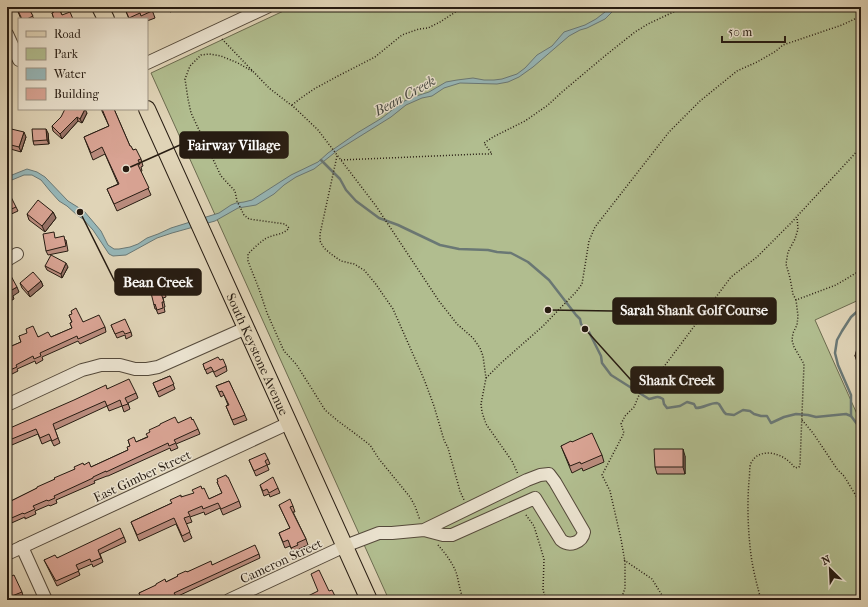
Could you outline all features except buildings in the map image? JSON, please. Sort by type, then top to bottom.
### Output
[{"type":"main road","points":[[100,7],[106,18]]},
{"type":"main road","name":"South Keystone Avenue","points":[[147,110],[369,600]]},
{"type":"street","points":[[148,63],[267,7]]},
{"type":"street","points":[[7,34],[18,58]]},
{"type":"street","points":[[7,405],[86,369],[100,365],[120,366],[135,369],[154,368],[246,328]]},
{"type":"street","name":"East Gimber Street","points":[[7,554],[289,423]]},
{"type":"street","points":[[423,526],[522,477],[549,474],[581,525],[584,532],[583,536],[579,540],[570,544],[561,540],[522,477]]},
{"type":"street","points":[[423,526],[443,535],[452,535],[535,498]]},
{"type":"street","name":"Cameron Street","points":[[229,600],[345,546],[379,533],[392,533],[423,526]]},
{"type":"street","points":[[22,547],[46,600]]},
{"type":"path","points":[[292,105],[314,89],[375,57],[402,35],[418,28],[428,28],[457,11],[467,7]]},
{"type":"path","points":[[341,160],[492,154],[484,143],[525,121],[548,105],[584,73],[635,32],[648,24],[684,7]]},
{"type":"path","points":[[486,378],[543,326],[582,284],[589,241],[595,227],[669,132],[700,101],[737,71],[757,62],[783,45],[842,25],[861,16]]},
{"type":"path","points":[[220,36],[269,88],[292,105],[318,130],[381,214],[439,301],[457,324],[474,338],[483,356],[486,378],[481,404],[486,424],[522,477]]},
{"type":"path","points":[[252,71],[221,56],[209,54],[201,55],[195,60],[190,66],[185,79],[191,112],[221,176],[235,191],[237,201],[244,215],[249,219],[285,224],[289,228],[286,232],[273,235],[265,239],[248,254],[248,261],[260,289],[266,313],[284,351],[296,364],[325,410],[370,446],[410,497],[423,526]]},
{"type":"path","points":[[621,600],[624,588],[624,560],[621,539],[610,490],[602,474],[624,433],[621,424],[625,416],[634,407],[642,388],[660,372],[731,277],[757,257],[861,148]]},
{"type":"path","points":[[338,156],[332,176],[320,234],[320,241],[324,248],[341,261],[354,264],[364,270],[393,309],[424,379],[434,406],[465,504]]},
{"type":"path","points":[[761,600],[751,555],[749,529],[748,493],[751,463],[756,456],[764,453],[772,453],[785,458],[795,468],[799,467],[800,464],[804,364],[794,347],[792,340],[793,333],[798,325],[798,316],[796,300],[786,264],[788,252],[795,239],[798,229],[797,216]]},
{"type":"path","points":[[796,300],[836,285],[861,270]]},
{"type":"path","points":[[802,420],[813,433],[837,469],[844,476],[861,504]]},
{"type":"path","points":[[526,515],[534,526],[544,559],[543,590],[546,600]]},
{"type":"path","points":[[438,545],[447,555],[456,572],[460,593],[464,600]]},
{"type":"path","points":[[624,560],[652,579],[665,600]]},
{"type":"green space","points":[[292,7],[861,7],[861,299],[815,320],[861,423],[861,600],[389,600],[151,73]]},
{"type":"water","points":[[610,7],[615,7],[605,19],[569,36],[519,77],[508,82],[497,84],[460,83],[444,88],[432,96],[422,98],[406,105],[391,117],[338,150],[314,169],[296,177],[274,194],[256,205],[238,208],[215,221],[157,238],[126,255],[113,256],[109,254],[93,230],[83,219],[59,201],[41,180],[32,175],[24,175],[7,182],[7,177],[27,169],[37,172],[45,177],[68,201],[84,211],[101,231],[108,245],[114,249],[130,247],[171,228],[219,213],[236,203],[252,200],[291,175],[318,162],[328,153],[410,98],[429,92],[446,82],[473,78],[494,80],[517,74],[537,55],[552,46],[564,32],[585,25],[596,19]]},
{"type":"waterway","points":[[321,160],[340,179],[346,190],[356,201],[379,218],[398,225],[440,245],[459,249],[488,250],[511,253],[528,262],[549,280],[580,319],[581,324],[589,332],[601,356],[602,363],[611,375],[649,399],[657,397],[661,398],[663,399],[667,408],[680,406],[687,402],[694,404],[696,408],[717,403],[726,414],[734,415],[743,410],[750,411],[754,414],[767,416],[771,423],[784,417],[796,414],[816,417],[846,414],[851,416],[861,433]]},
{"type":"waterway","points":[[851,416],[851,395],[838,365],[835,353],[837,340],[842,331],[851,317],[861,308]]},
{"type":"place","name":"Fairway Village","points":[[126,169]]},
{"type":"place","name":"Bean Creek","points":[[80,212]]},
{"type":"place","name":"Sarah Shank Golf Course","points":[[548,310]]},
{"type":"place","name":"Shank Creek","points":[[585,329]]}]
